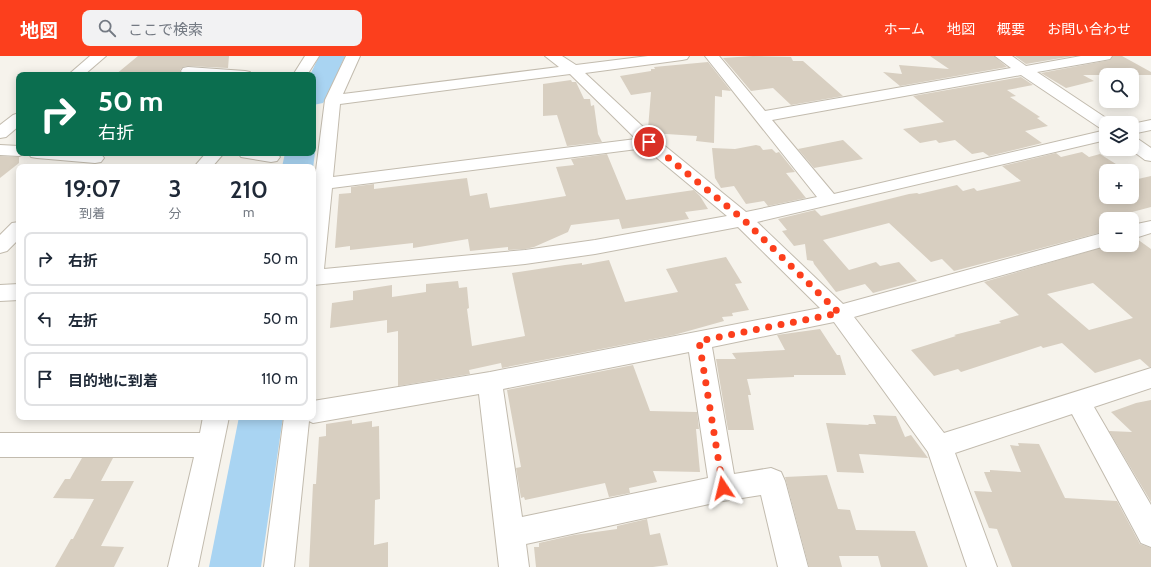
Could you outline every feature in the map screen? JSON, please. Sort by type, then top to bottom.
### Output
[{"type":"street","points":[[79,72],[100,56]]},
{"type":"street","points":[[187,72],[204,56]]},
{"type":"street","points":[[302,72],[312,56]]},
{"type":"street","points":[[316,245],[333,100],[353,56]]},
{"type":"street","points":[[552,56],[574,70],[649,142],[744,220],[839,313],[939,446],[982,567]]},
{"type":"street","points":[[333,100],[682,56]]},
{"type":"street","points":[[712,56],[829,200]]},
{"type":"street","points":[[1002,56],[1099,120]]},
{"type":"street","points":[[761,117],[1105,56]]},
{"type":"street","points":[[0,112],[16,112]]},
{"type":"street","points":[[0,132],[16,120]]},
{"type":"street","points":[[1139,128],[1151,125]]},
{"type":"street","points":[[316,276],[500,260],[594,248],[744,220],[1099,137]]},
{"type":"street","points":[[322,184],[649,142]]},
{"type":"street","points":[[1139,148],[1151,156]]},
{"type":"street","points":[[0,150],[16,151]]},
{"type":"street","points":[[66,156],[94,159]]},
{"type":"street","points":[[206,164],[212,156]]},
{"type":"street","points":[[259,156],[271,159]]},
{"type":"street","points":[[1139,230],[1151,227]]},
{"type":"street","points":[[0,246],[16,231]]},
{"type":"street","points":[[316,411],[490,382],[839,313],[1099,241]]},
{"type":"street","points":[[0,292],[16,292]]},
{"type":"street","points":[[699,341],[723,488]]},
{"type":"street","points":[[939,446],[1151,378]]},
{"type":"street","points":[[490,382],[511,534],[514,567]]},
{"type":"street","points":[[1078,402],[1151,533]]},
{"type":"street","points":[[183,567],[215,420]]},
{"type":"street","points":[[279,567],[297,420]]},
{"type":"street","points":[[0,445],[210,445]]},
{"type":"street","points":[[511,534],[723,488],[772,481],[793,567]]},
{"type":"building","points":[[138,56],[229,56],[228,68],[188,66],[183,67],[180,70],[181,72],[119,72]]},
{"type":"building","points":[[753,56],[791,57],[793,61],[803,61],[843,96],[791,105],[773,88],[751,91],[723,58]]},
{"type":"building","points":[[930,56],[994,56],[1007,67],[900,86],[883,72],[902,74],[899,65],[949,69]]},
{"type":"building","points":[[1015,56],[1073,56],[1026,64]]},
{"type":"building","points":[[1113,56],[1122,56],[1151,72],[1151,75],[1139,75],[1139,68],[1099,68],[1099,75],[1083,75],[1094,81],[1066,88],[1041,73],[1110,60]]},
{"type":"building","points":[[708,62],[731,91],[722,90],[722,97],[715,96],[714,143],[696,141],[697,136],[651,133],[648,129],[651,92],[631,95],[620,76],[651,71],[651,69],[655,69],[654,67]]},
{"type":"building","points":[[1021,77],[1033,85],[1007,90],[1016,96],[1010,97],[1040,117],[1037,118],[1048,126],[1025,131],[1042,143],[989,156],[983,152],[972,154],[955,140],[939,143],[936,140],[920,143],[903,129],[944,122],[913,96]]},
{"type":"building","points":[[571,80],[572,82],[576,82],[584,99],[590,99],[591,106],[594,105],[598,134],[602,142],[567,146],[557,115],[543,116],[543,84]]},
{"type":"building","points":[[843,140],[863,159],[814,168],[798,149]]},
{"type":"building","points":[[756,145],[760,146],[763,150],[772,149],[776,153],[779,152],[795,172],[786,173],[806,198],[768,206],[764,201],[746,204],[734,186],[721,188],[715,178],[712,148],[735,149]]},
{"type":"building","points":[[1082,152],[1089,157],[1099,154],[1099,156],[1103,156],[1116,164],[1099,164],[1099,204],[1139,204],[1139,179],[1151,176],[1151,207],[1132,212],[1099,212],[1099,233],[954,271],[942,259],[931,262],[889,223],[823,240],[849,270],[876,262],[880,266],[899,262],[917,281],[873,293],[865,284],[836,292],[813,261],[807,260],[805,244],[794,246],[782,231],[787,230],[778,219],[815,210],[821,216],[909,194],[919,194],[957,185],[963,191],[974,188],[977,191],[1021,181],[1002,166],[1056,153],[1061,157]]},
{"type":"building","points":[[607,154],[626,200],[694,190],[700,196],[708,209],[685,212],[689,219],[622,229],[619,219],[571,225],[568,232],[534,247],[525,249],[508,250],[508,247],[470,251],[468,239],[413,248],[413,243],[350,250],[350,246],[335,248],[339,194],[351,193],[351,187],[374,184],[374,189],[467,178],[470,196],[487,193],[490,208],[566,196],[556,167],[574,165],[571,159]]},
{"type":"building","points":[[0,156],[19,157],[19,163],[0,178]]},
{"type":"building","points":[[1139,240],[1151,249],[1151,367],[1140,359],[1095,373],[1062,343],[1043,348],[1041,346],[961,372],[958,369],[934,376],[911,350],[956,336],[954,335],[1001,323],[999,321],[1019,315],[984,282],[1099,248],[1099,252],[1139,252]],"holes":[[[1093,283],[1133,318],[1089,330],[1047,294]]]},
{"type":"building","points":[[726,257],[742,283],[735,284],[749,310],[732,313],[733,316],[722,317],[724,321],[674,335],[502,368],[501,363],[469,370],[470,374],[398,386],[398,331],[387,333],[387,320],[330,328],[332,303],[353,300],[353,291],[392,285],[392,297],[426,292],[426,284],[458,281],[459,288],[467,287],[469,308],[467,309],[472,346],[525,336],[512,273],[582,263],[582,265],[609,260],[625,302],[678,292],[666,269]]},
{"type":"building","points":[[820,329],[837,355],[840,355],[846,375],[794,375],[794,377],[747,379],[751,395],[748,395],[754,430],[728,430],[716,359],[736,359],[732,353],[785,350],[777,335]]},
{"type":"building","points":[[633,365],[650,411],[697,412],[699,429],[696,429],[700,472],[653,471],[657,482],[629,488],[630,493],[609,497],[605,483],[525,500],[524,497],[521,498],[516,468],[521,467],[507,390]]},
{"type":"building","points":[[1151,400],[1151,502],[1109,431],[1132,432],[1111,412],[1136,403]]},
{"type":"building","points":[[873,415],[896,416],[905,437],[911,435],[928,458],[859,454],[864,473],[837,472],[826,423],[876,424]]},
{"type":"building","points":[[352,420],[352,424],[372,421],[372,427],[379,426],[380,499],[375,500],[374,545],[388,542],[388,567],[309,567],[313,484],[316,484],[319,437],[326,436],[326,424]]},
{"type":"building","points":[[1018,443],[1039,444],[1065,498],[1117,501],[1140,544],[1151,548],[1151,567],[1012,567],[997,529],[989,528],[974,491],[992,492],[984,472],[990,472],[990,470],[1021,472],[1010,445],[1019,446]]},
{"type":"building","points":[[82,458],[113,458],[101,481],[134,481],[101,546],[124,547],[114,567],[55,567],[71,539],[73,539],[94,499],[53,498],[65,479],[70,479]]},
{"type":"building","points":[[827,475],[838,509],[850,510],[856,530],[915,531],[928,567],[881,567],[878,556],[839,556],[842,567],[809,567],[785,477]]},
{"type":"building","points":[[647,519],[650,535],[660,533],[668,565],[653,567],[536,567],[534,547],[539,547],[539,543],[574,535],[617,529],[617,526]]},
{"type":"waterway","points":[[316,91],[332,56]]},
{"type":"waterway","points":[[298,164],[300,156]]},
{"type":"waterway","points":[[235,567],[260,420]]},
{"type":"route","points":[[649,142],[744,220],[839,313],[699,341],[723,488]]}]
